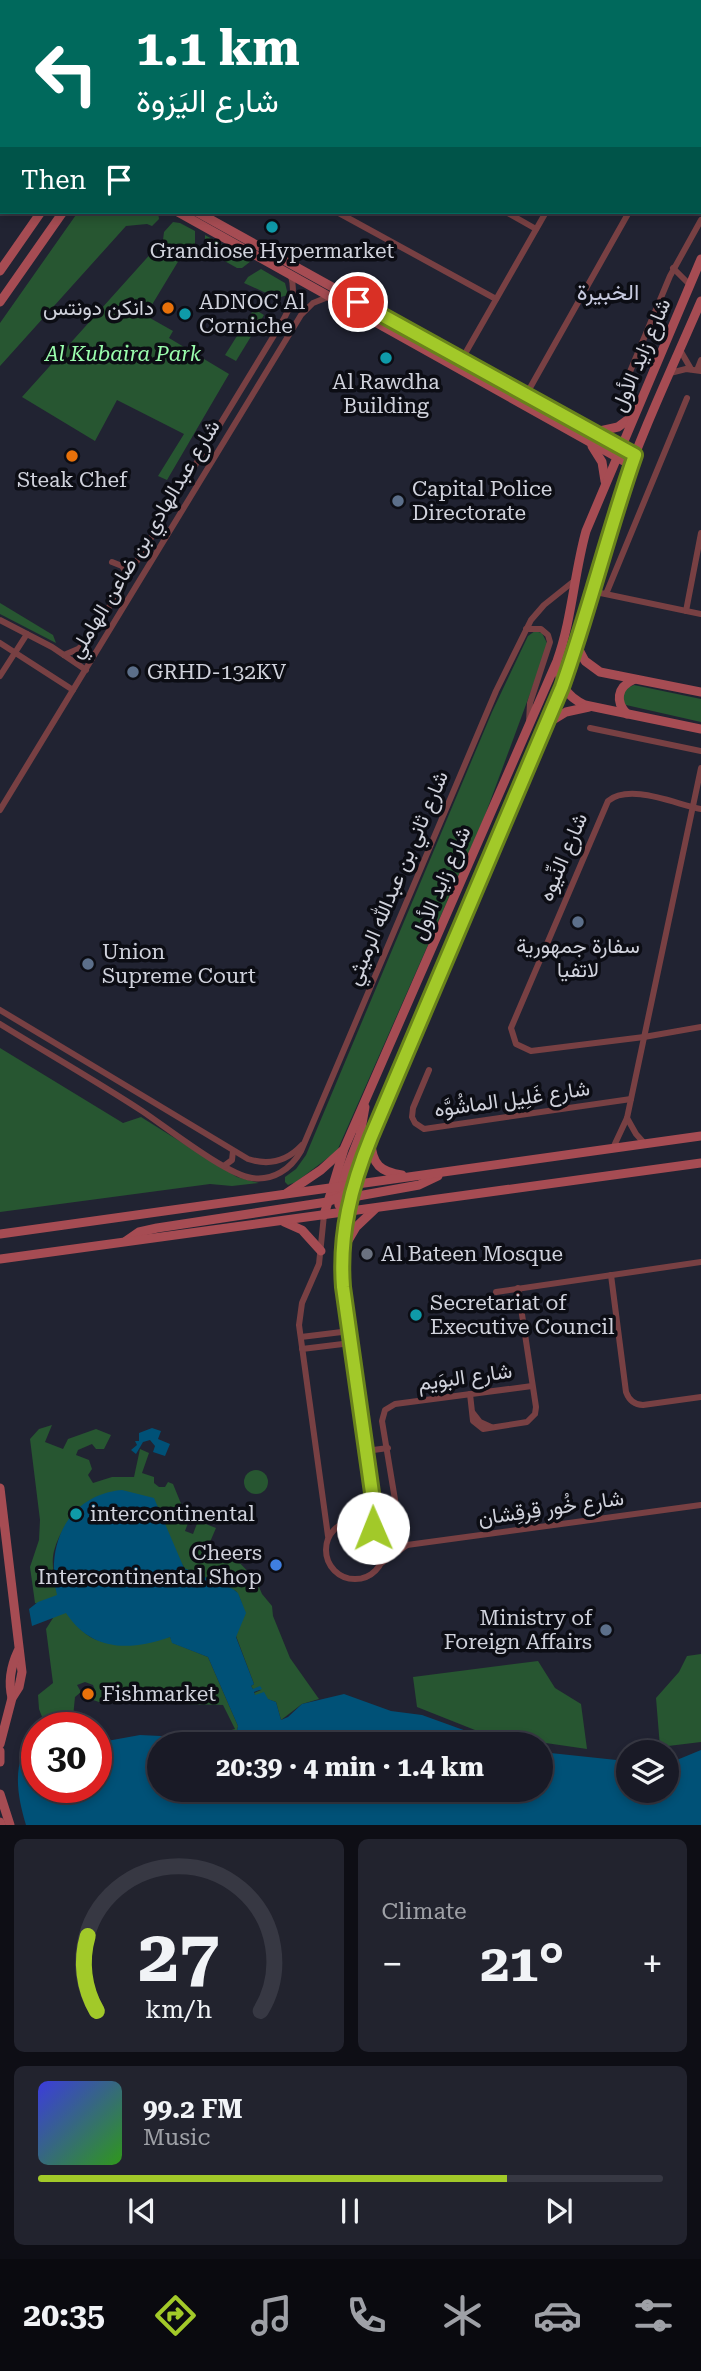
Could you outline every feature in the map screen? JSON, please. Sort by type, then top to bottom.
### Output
[{"type":"main road","points":[[0,271],[40,214]]},
{"type":"main road","points":[[0,302],[62,214]]},
{"type":"main road","points":[[182,214],[462,359],[593,432],[633,460]]},
{"type":"main road","points":[[200,214],[328,297],[588,442],[619,452]]},
{"type":"main road","name":"شارع زايد الأول","points":[[324,1215],[334,1201],[344,1149],[557,662],[569,622],[574,580],[586,531],[701,259]]},
{"type":"main road","name":"شارع زايد الأول","points":[[346,1213],[371,1137],[548,723],[577,646],[591,591],[633,460],[701,301]]},
{"type":"main road","points":[[593,432],[618,427],[636,412]]},
{"type":"main road","points":[[588,442],[602,462],[604,488]]},
{"type":"main road","points":[[577,646],[584,661],[606,674],[701,692]]},
{"type":"main road","points":[[557,662],[562,687],[574,700],[590,707],[701,729]]},
{"type":"main road","points":[[626,714],[620,704],[620,692],[624,685],[635,680]]},
{"type":"main road","points":[[548,723],[566,712],[590,707]]},
{"type":"main road","points":[[336,1187],[362,1129],[365,1102]]},
{"type":"main road","points":[[0,1234],[701,1136]]},
{"type":"main road","points":[[371,1137],[372,1157],[379,1168],[388,1173],[411,1177]]},
{"type":"main road","points":[[281,1196],[321,1170],[344,1149]]},
{"type":"main road","points":[[0,1259],[701,1163]]},
{"type":"main road","points":[[124,1242],[145,1230],[419,1185],[442,1172]]},
{"type":"main road","points":[[334,1201],[354,1185]]},
{"type":"main road","points":[[334,1201],[346,1213]]},
{"type":"main road","points":[[342,1251],[359,1222],[377,1208]]},
{"type":"main road","points":[[278,1221],[302,1230],[321,1251]]},
{"type":"main road","points":[[0,1488],[18,1651],[12,1696],[0,1744]]},
{"type":"main road","points":[[0,1751],[0,1762]]},
{"type":"main road","points":[[0,1794],[10,1825]]},
{"type":"street","points":[[341,214],[496,299]]},
{"type":"street","points":[[510,214],[537,229]]},
{"type":"street","points":[[462,359],[545,214]]},
{"type":"street","points":[[526,395],[628,214]]},
{"type":"street","points":[[624,386],[673,268],[701,220]]},
{"type":"street","points":[[673,268],[690,285]]},
{"type":"street","name":"شارع عبدالهادي بن ضاعن الهاملي","points":[[64,655],[89,640],[273,337],[291,304],[294,290],[290,271]]},
{"type":"street","name":"شارع عبدالهادي بن ضاعن الهاملي","points":[[0,810],[304,310],[318,300],[328,297]]},
{"type":"street","points":[[273,337],[278,337],[284,343]]},
{"type":"street","points":[[680,350],[696,370]]},
{"type":"street","points":[[696,370],[701,360]]},
{"type":"street","points":[[670,373],[696,370]]},
{"type":"street","points":[[606,594],[687,398]]},
{"type":"street","points":[[686,611],[701,533]]},
{"type":"street","points":[[112,562],[122,566],[128,575]]},
{"type":"street","name":"شارع ثاني بن عبدالله الرميثي","points":[[0,1024],[141,1110],[224,1166],[248,1177],[272,1176],[294,1162],[496,691],[526,629],[539,611],[574,580]]},
{"type":"street","points":[[591,591],[701,614]]},
{"type":"street","points":[[0,620],[86,670]]},
{"type":"street","points":[[526,629],[541,629],[548,635],[550,642],[530,703],[529,724]]},
{"type":"street","points":[[0,676],[27,634]]},
{"type":"street","points":[[0,643],[73,690]]},
{"type":"street","points":[[590,728],[701,751]]},
{"type":"street","points":[[613,1148],[627,1118],[701,768]]},
{"type":"street","name":"شارع النِّيوه","points":[[701,808],[628,793],[608,801],[511,1028],[516,1044],[531,1051],[701,1027]]},
{"type":"street","points":[[0,1010],[233,1151],[254,1161],[271,1163],[289,1156],[303,1143]]},
{"type":"street","name":"شارع غَلِيل الماشُوَّه","points":[[429,1070],[412,1111],[415,1123],[424,1129],[631,1099]]},
{"type":"street","points":[[627,1118],[645,1144]]},
{"type":"street","points":[[224,1166],[232,1160],[233,1151]]},
{"type":"street","name":"شارع زايد الأول","points":[[346,1213],[342,1251],[343,1287],[375,1512],[374,1528]]},
{"type":"street","name":"شارع زايد الأول","points":[[324,1215],[317,1271],[302,1303],[300,1337],[328,1536]]},
{"type":"street","points":[[496,1292],[701,1262]]},
{"type":"street","points":[[611,1275],[629,1399],[643,1405],[701,1397]]},
{"type":"street","points":[[470,1394],[472,1421],[477,1426],[486,1429],[527,1422],[533,1418],[536,1410],[518,1289]]},
{"type":"street","points":[[300,1337],[350,1331]]},
{"type":"street","points":[[302,1349],[351,1343]]},
{"type":"street","name":"شارع البوَيم","points":[[399,1524],[384,1428],[389,1412],[403,1404],[532,1386]]},
{"type":"street","points":[[366,1451],[387,1448]]},
{"type":"street","name":"شارع خُور قِرقِشان","points":[[380,1564],[407,1545],[701,1504]]},
{"type":"street","points":[[374,1528],[383,1546],[380,1564],[372,1573],[360,1578],[340,1575],[327,1560],[326,1548],[328,1536],[347,1522],[359,1521],[374,1528],[407,1545]]},
{"type":"green space","points":[[77,214],[158,214],[159,219],[152,226],[126,226],[0,366],[0,323]]},
{"type":"green space","name":"Al Kubaira Park","points":[[173,222],[195,231],[195,251],[191,257],[179,260],[147,313],[150,318],[173,331],[169,338],[229,374],[167,480],[158,476],[184,434],[117,400],[95,441],[22,397],[163,240],[164,232]]},
{"type":"green space","points":[[205,235],[251,261],[242,268],[237,268],[205,250]]},
{"type":"green space","points":[[261,269],[285,283],[288,295],[277,298],[244,283]]},
{"type":"green space","points":[[254,309],[264,315],[236,361],[225,355]]},
{"type":"green space","points":[[0,603],[53,635],[56,643],[0,614]]},
{"type":"green space","points":[[535,631],[542,633],[548,645],[484,818],[337,1151],[288,1185],[285,1177],[296,1169],[306,1155],[492,712],[528,636]]},
{"type":"green space","points":[[634,685],[701,699],[701,722],[626,705],[623,702],[623,690]]},
{"type":"green space","points":[[0,1048],[123,1123],[141,1117],[237,1177],[259,1183],[232,1186],[210,1184],[0,1212]]},
{"type":"green space","points":[[52,1425],[45,1442],[63,1449],[68,1439],[96,1429],[111,1435],[104,1449],[96,1449],[92,1444],[78,1450],[76,1455],[89,1460],[92,1469],[88,1475],[93,1483],[112,1477],[134,1477],[140,1449],[149,1453],[142,1473],[154,1477],[154,1483],[159,1487],[165,1487],[168,1482],[173,1484],[182,1506],[193,1510],[185,1531],[193,1534],[198,1521],[216,1528],[207,1549],[235,1558],[256,1580],[262,1594],[272,1606],[273,1616],[290,1658],[319,1699],[302,1704],[281,1720],[276,1702],[255,1695],[254,1693],[261,1690],[251,1686],[254,1684],[236,1636],[243,1610],[236,1591],[186,1570],[178,1558],[91,1500],[68,1522],[54,1551],[54,1575],[70,1617],[89,1636],[100,1641],[170,1637],[173,1643],[208,1657],[238,1726],[237,1731],[224,1732],[235,1729],[223,1705],[99,1702],[93,1700],[96,1693],[93,1685],[85,1682],[77,1685],[81,1692],[75,1697],[74,1712],[40,1712],[38,1695],[53,1683],[46,1629],[53,1618],[44,1605],[35,1603],[30,1567],[39,1540],[40,1520],[30,1439],[39,1429]]},
{"type":"green space","points":[[256,1470],[264,1474],[268,1482],[264,1490],[256,1494],[248,1490],[244,1482],[248,1474]]},
{"type":"green space","points":[[701,1654],[701,1742],[679,1745],[679,1740],[659,1740],[656,1698],[679,1672],[687,1656]]},
{"type":"green space","points":[[538,1661],[555,1688],[581,1704],[587,1749],[553,1744],[553,1732],[480,1732],[417,1707],[413,1677]]},
{"type":"water","points":[[152,1428],[161,1431],[158,1439],[170,1444],[165,1456],[153,1452],[155,1446],[150,1440],[143,1442],[136,1454],[131,1450],[137,1445],[135,1441],[139,1441],[139,1433]]},
{"type":"water","points":[[122,1490],[154,1498],[184,1568],[238,1593],[246,1613],[236,1637],[254,1684],[251,1686],[253,1689],[260,1686],[262,1689],[254,1692],[255,1695],[264,1692],[268,1699],[276,1702],[281,1720],[302,1704],[344,1694],[391,1711],[422,1715],[469,1732],[236,1732],[238,1726],[208,1657],[172,1643],[170,1637],[141,1645],[113,1645],[88,1635],[76,1626],[66,1613],[32,1626],[29,1609],[38,1602],[57,1595],[54,1559],[64,1526],[74,1512],[103,1494]]},
{"type":"water","points":[[147,1735],[147,1802],[553,1802],[553,1753],[616,1760],[616,1803],[679,1803],[679,1759],[701,1750],[701,1825],[26,1825],[21,1803],[112,1803],[112,1740]]},
{"type":"water","points":[[21,1758],[21,1802],[18,1781]]},
{"type":"place","name":"Grandiose Hypermarket","points":[[272,227]]},
{"type":"place","name":"دانكن دونتس","points":[[168,308]]},
{"type":"place","name":"ADNOC Al Corniche","points":[[185,314]]},
{"type":"place","name":"Al Rawdha Building","points":[[386,358]]},
{"type":"place","name":"Steak Chef","points":[[72,456]]},
{"type":"place","name":"Capital Police Directorate","points":[[398,501]]},
{"type":"place","name":"GRHD-132KV","points":[[133,672]]},
{"type":"place","name":"سفارة جمهورية لاتفيا","points":[[578,922]]},
{"type":"place","name":"Union Supreme Court","points":[[88,964]]},
{"type":"place","name":"Al Bateen Mosque","points":[[367,1254]]},
{"type":"place","name":"Secretariat of Executive Council","points":[[416,1315]]},
{"type":"place","name":"intercontinental","points":[[76,1514]]},
{"type":"place","name":"Cheers Intercontinental Shop","points":[[276,1565]]},
{"type":"place","name":"Ministry of Foreign Affairs","points":[[606,1630]]},
{"type":"place","name":"Fishmarket","points":[[88,1694]]},
{"type":"district","name":"الخبيرة","points":[[608,292]]},
{"type":"route","points":[[358,302],[635,455],[610,527],[577,646],[562,687],[358,1168],[346,1213],[341,1263],[343,1287],[374,1507],[373,1528]]}]
